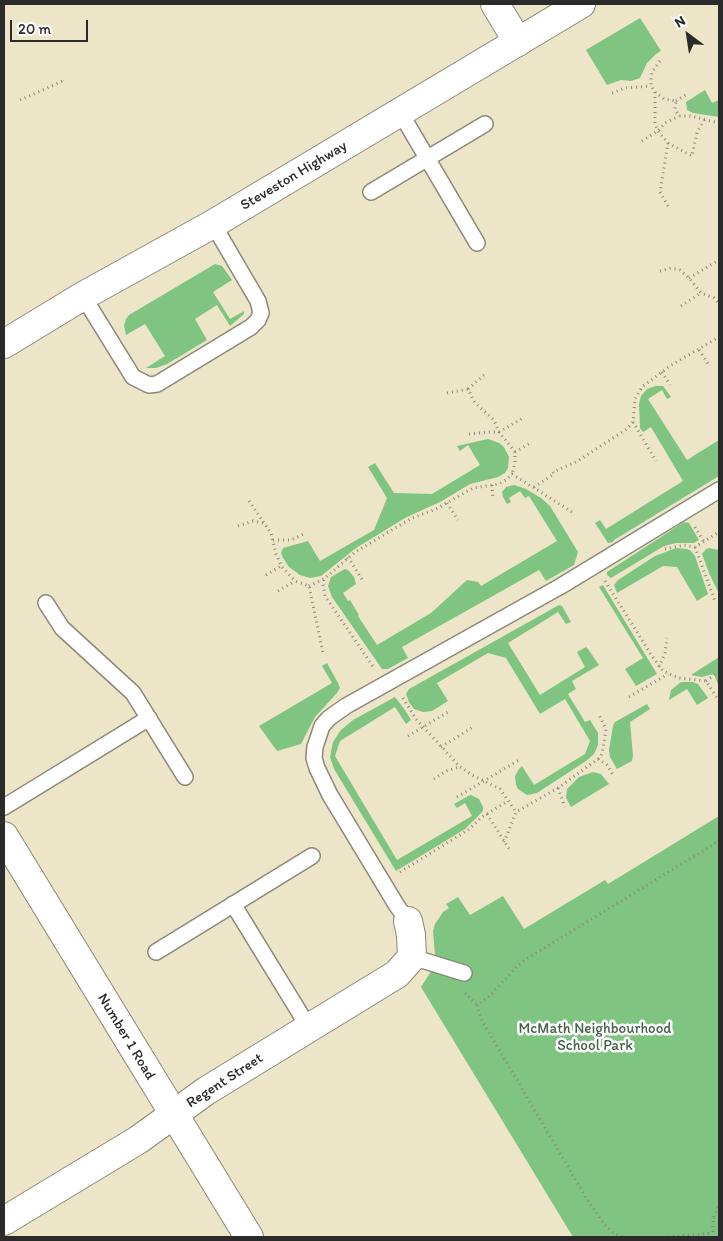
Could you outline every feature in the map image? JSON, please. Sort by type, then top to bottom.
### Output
[{"type":"street","points":[[495,4],[518,42]]},
{"type":"street","name":"Steveston Highway","points":[[4,344],[83,296],[213,224],[581,4]]},
{"type":"street","name":"Number 1 Road","points":[[4,836],[250,1237]]},
{"type":"street","points":[[408,921],[412,957]]},
{"type":"street","name":"Regent Street","points":[[4,1220],[138,1140],[206,1091],[397,974],[412,957]]},
{"type":"lane","points":[[400,112],[477,243]]},
{"type":"lane","points":[[371,192],[485,124]]},
{"type":"lane","points":[[83,296],[133,377],[149,385],[157,384],[251,327],[258,320],[261,313],[258,301],[213,224]]},
{"type":"lane","points":[[408,921],[330,795],[316,768],[314,758],[322,726],[329,718],[346,706],[561,586],[719,490]]},
{"type":"lane","points":[[46,603],[62,628],[133,693],[185,777]]},
{"type":"lane","points":[[4,807],[149,718]]},
{"type":"lane","points":[[156,952],[312,856]]},
{"type":"lane","points":[[233,904],[309,1028]]},
{"type":"lane","points":[[412,957],[464,973]]},
{"type":"path","points":[[660,61],[652,72],[651,86],[655,92],[664,99],[676,101],[687,94]]},
{"type":"path","points":[[20,100],[65,80]]},
{"type":"path","points":[[612,93],[625,88],[651,86]]},
{"type":"path","points":[[655,92],[654,118],[658,131],[668,143],[692,156],[698,132],[705,119]]},
{"type":"path","points":[[676,101],[675,109],[679,116]]},
{"type":"path","points":[[642,141],[658,131],[665,123],[679,116],[691,116],[719,123]]},
{"type":"path","points":[[668,143],[660,192],[668,206]]},
{"type":"path","points":[[689,278],[719,260]]},
{"type":"path","points":[[660,271],[671,268],[680,270],[701,293],[714,298],[719,303]]},
{"type":"path","points":[[681,306],[701,293]]},
{"type":"path","points":[[656,461],[633,422],[633,406],[638,394],[662,372],[719,337]]},
{"type":"path","points":[[700,350],[709,365]]},
{"type":"path","points":[[662,372],[670,385]]},
{"type":"path","points":[[447,393],[468,389],[484,375]]},
{"type":"path","points":[[249,501],[273,540],[281,566],[295,581],[309,586],[324,580],[347,558],[412,518],[447,503],[473,488],[492,486],[506,480],[512,474],[515,452],[499,432],[494,420],[475,403],[468,389]]},
{"type":"path","points":[[470,434],[499,432],[523,418]]},
{"type":"path","points":[[534,487],[554,474],[553,472],[576,462],[622,432],[633,422]]},
{"type":"path","points":[[515,452],[532,442]]},
{"type":"path","points":[[512,474],[572,512]]},
{"type":"path","points":[[492,486],[493,499]]},
{"type":"path","points":[[447,503],[458,520]]},
{"type":"path","points":[[238,526],[253,521],[264,523]]},
{"type":"path","points":[[660,551],[679,545],[695,547],[719,532]]},
{"type":"path","points":[[273,540],[291,540],[306,533]]},
{"type":"path","points":[[695,547],[715,602]]},
{"type":"path","points":[[347,558],[363,581]]},
{"type":"path","points":[[266,575],[281,566]]},
{"type":"path","points":[[603,578],[660,667],[668,674],[679,678],[706,681],[719,672]]},
{"type":"path","points":[[607,584],[615,579]]},
{"type":"path","points":[[324,580],[326,596],[384,684]]},
{"type":"path","points":[[278,591],[295,581]]},
{"type":"path","points":[[309,586],[323,653]]},
{"type":"path","points":[[660,667],[665,653],[667,638]]},
{"type":"path","points":[[629,697],[668,674]]},
{"type":"path","points":[[706,681],[719,701]]},
{"type":"path","points":[[402,696],[416,720],[459,766],[500,789],[516,812]]},
{"type":"path","points":[[408,736],[448,712]]},
{"type":"path","points":[[504,842],[516,812],[558,788],[598,759],[602,754],[606,729],[599,716]]},
{"type":"path","points":[[441,747],[473,727]]},
{"type":"path","points":[[598,759],[607,765],[614,776]]},
{"type":"path","points":[[457,797],[519,760]]},
{"type":"path","points":[[434,779],[446,771],[459,766]]},
{"type":"path","points":[[558,788],[565,807]]},
{"type":"path","points":[[395,874],[468,830],[487,814],[508,801]]},
{"type":"path","points":[[487,814],[511,852]]},
{"type":"path","points":[[477,1005],[490,996],[528,958],[719,841]]},
{"type":"path","points":[[465,993],[477,1005],[482,1019],[585,1196],[604,1224],[611,1231],[622,1237]]},
{"type":"path","points":[[668,1237],[713,1235],[713,1218],[719,1206]]},
{"type":"green space","points":[[640,18],[661,51],[647,63],[640,78],[631,81],[621,80],[607,85],[586,50]]},
{"type":"green space","points":[[705,90],[712,103],[719,100],[719,117],[693,113],[687,110],[686,102]]},
{"type":"green space","points":[[215,264],[222,266],[232,280],[213,292],[230,319],[244,311],[244,314],[230,326],[217,305],[195,319],[207,340],[167,364],[156,368],[146,368],[165,356],[145,324],[126,335],[124,326],[126,319],[129,315]]},
{"type":"green space","points":[[663,386],[671,397],[667,399],[662,390],[648,399],[687,460],[719,440],[719,476],[613,542],[608,543],[595,523],[600,520],[606,529],[683,481],[651,427],[643,432],[640,428],[639,404],[641,396],[647,389]]},
{"type":"green space","points":[[488,439],[504,447],[509,457],[508,468],[505,473],[498,477],[470,484],[442,501],[405,518],[356,548],[321,576],[310,578],[300,575],[289,567],[283,558],[281,553],[283,548],[308,541],[320,561],[374,530],[387,498],[368,467],[375,463],[394,493],[432,494],[480,465],[468,445],[460,451],[457,446]]},
{"type":"green space","points":[[514,485],[526,489],[550,506],[578,552],[574,565],[546,581],[539,570],[402,647],[408,658],[388,669],[382,669],[332,597],[328,586],[331,577],[345,569],[354,577],[356,584],[343,593],[348,601],[350,600],[377,645],[431,613],[467,580],[478,582],[481,586],[557,541],[529,496],[525,498],[520,491],[509,498],[511,502],[507,504],[502,492],[506,487]]},
{"type":"green space","points":[[684,522],[689,523],[699,540],[694,543],[676,543],[664,546],[611,578],[607,575],[607,572]]},
{"type":"green space","points":[[676,548],[687,549],[695,556],[708,594],[697,601],[677,567],[663,566],[617,593],[614,585],[618,580],[655,556]]},
{"type":"green space","points":[[709,548],[719,550],[719,594],[702,554]]},
{"type":"green space","points":[[603,585],[657,674],[636,686],[625,669],[643,658],[599,587]]},
{"type":"green space","points":[[559,605],[562,606],[571,622],[566,624],[558,612],[508,643],[540,695],[585,667],[577,652],[586,647],[588,649],[599,665],[572,681],[576,689],[568,694],[585,722],[590,720],[598,733],[598,745],[594,754],[586,761],[537,793],[527,795],[518,789],[516,785],[515,776],[522,766],[534,785],[585,754],[590,741],[565,699],[540,714],[506,658],[488,653],[437,683],[448,701],[432,711],[423,712],[414,709],[406,694],[409,689]]},
{"type":"green space","points":[[719,657],[719,687],[714,674],[701,677],[691,675]]},
{"type":"green space","points":[[327,663],[340,688],[315,717],[301,744],[277,751],[259,726],[332,683],[322,666]]},
{"type":"green space","points":[[681,682],[698,684],[708,698],[697,705],[687,689],[669,700],[671,690]]},
{"type":"green space","points":[[395,697],[411,720],[406,724],[395,707],[340,741],[335,756],[397,860],[472,816],[465,803],[457,808],[454,804],[471,795],[479,799],[483,807],[483,811],[465,829],[396,871],[334,769],[330,757],[333,742],[341,730],[353,720]]},
{"type":"green space","points":[[647,704],[650,709],[630,722],[632,761],[617,769],[610,757],[609,750],[613,726],[615,722]]},
{"type":"green space","points":[[593,772],[601,774],[609,784],[571,807],[566,798],[567,789],[579,777]]},
{"type":"green space","name":"McMath Neighbourhood School Park","points":[[719,816],[719,1237],[573,1237],[421,987],[432,970],[435,955],[433,931],[435,924],[443,912],[449,908],[446,904],[458,897],[470,915],[503,896],[524,929],[605,880],[608,884]]}]
